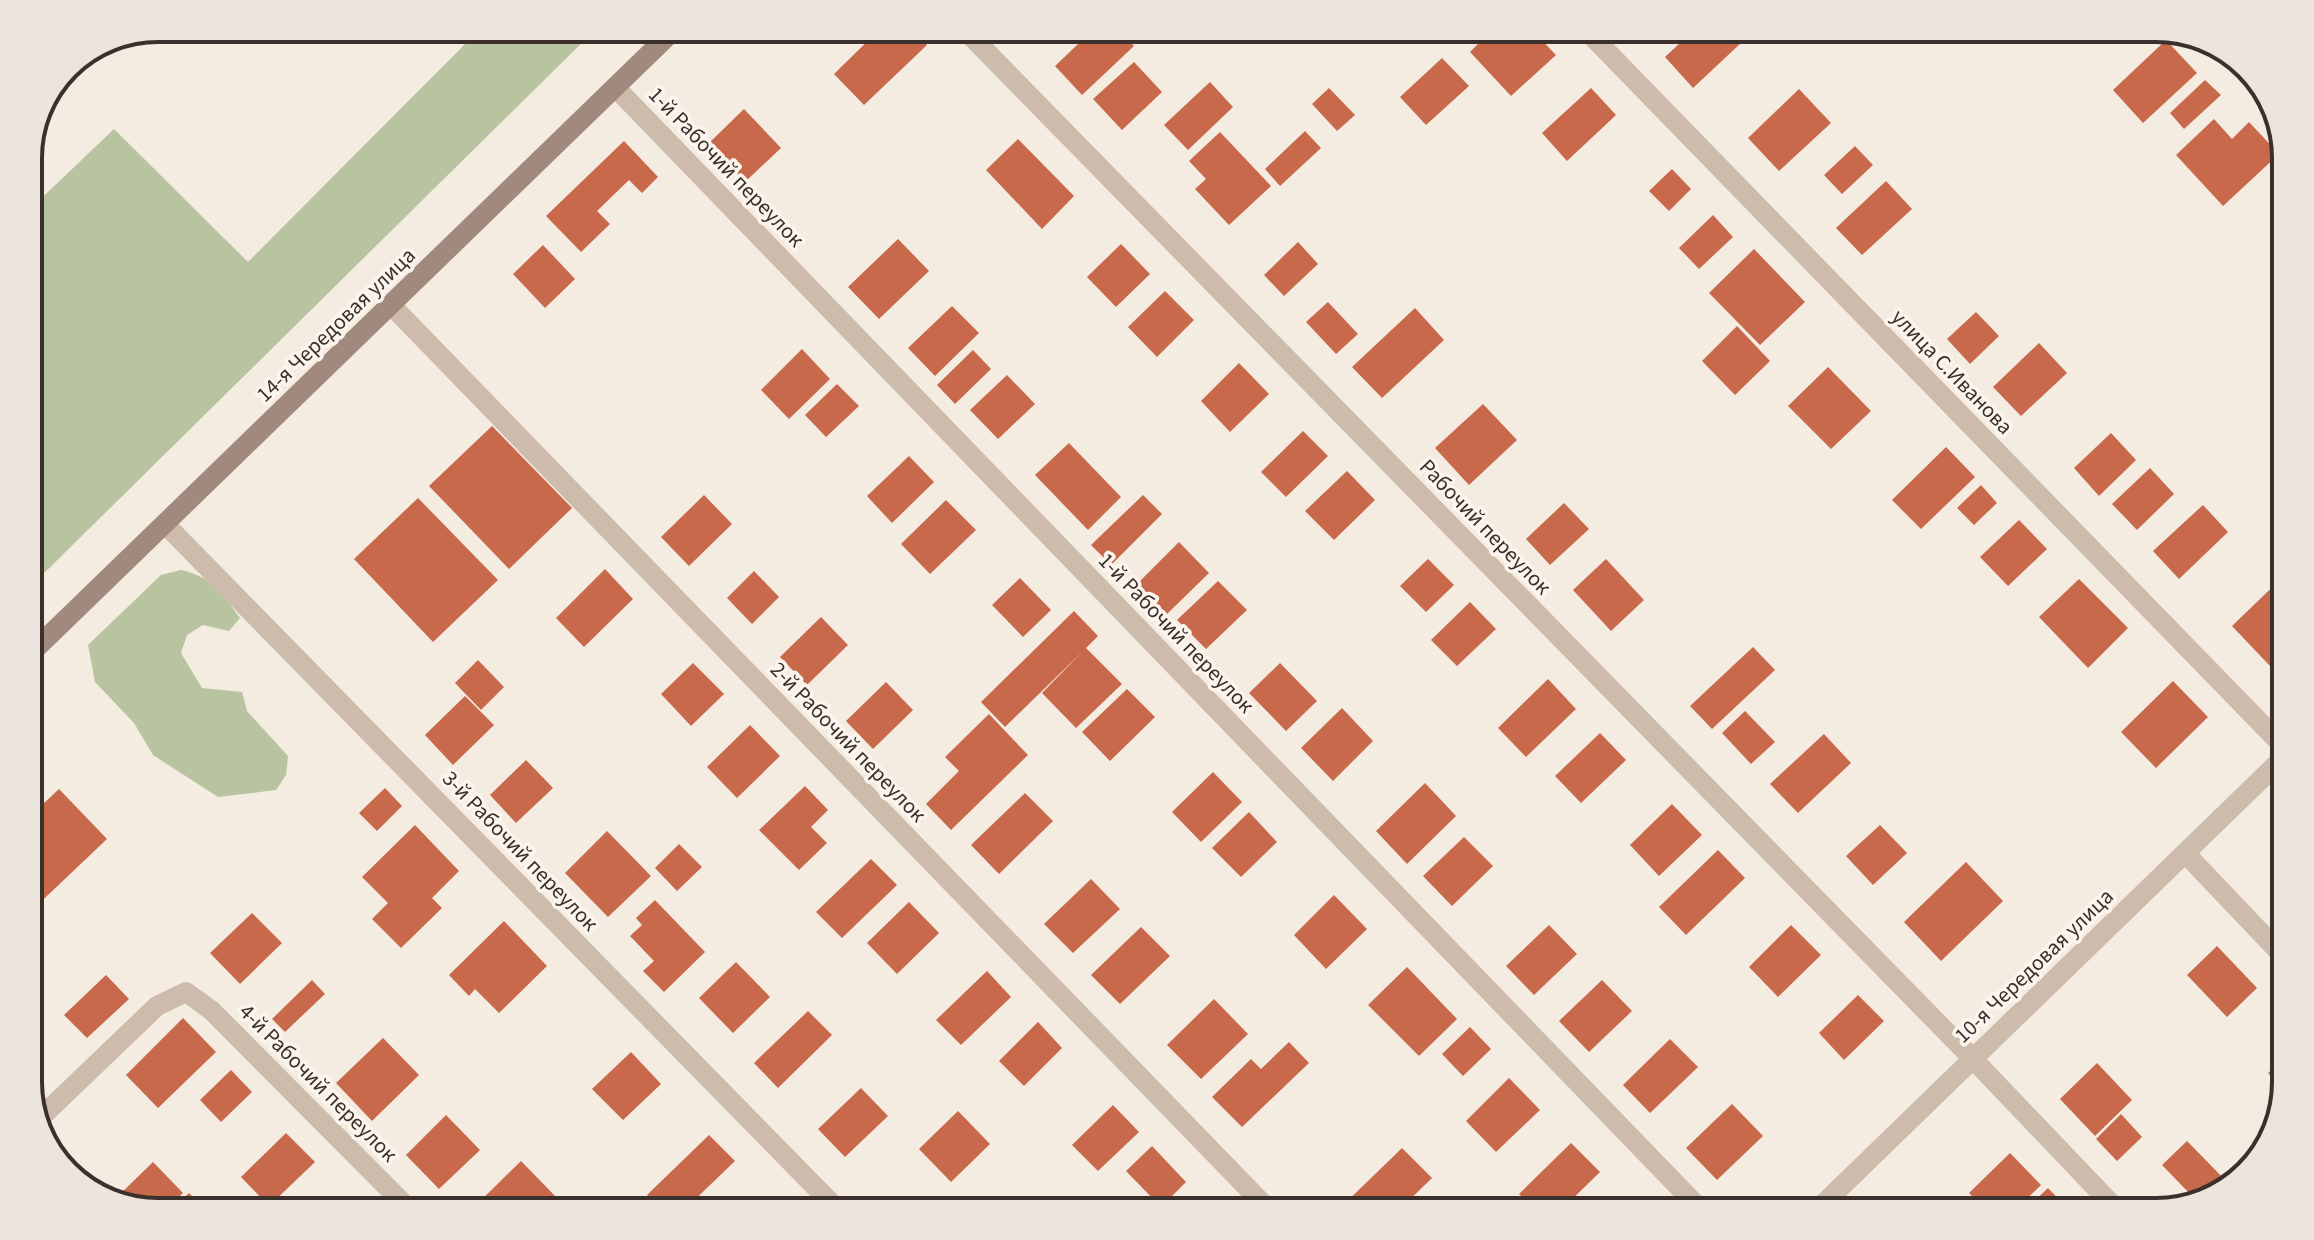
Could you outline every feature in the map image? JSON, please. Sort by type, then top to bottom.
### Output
[{"type":"main road","name":"14-я Чередовая улица","points":[[42,643],[662,42]]},
{"type":"street","name":"Рабочий переулок","points":[[977,42],[2106,1198]]},
{"type":"street","name":"улица С.Иванова","points":[[1598,42],[2272,738]]},
{"type":"street","name":"1-й Рабочий переулок","points":[[615,87],[1689,1198]]},
{"type":"street","name":"2-й Рабочий переулок","points":[[391,305],[1257,1198]]},
{"type":"street","name":"3-й Рабочий переулок","points":[[165,524],[826,1198]]},
{"type":"street","name":"10-я Чередовая улица","points":[[1829,1198],[2272,766]]},
{"type":"street","points":[[2185,853],[2272,944]]},
{"type":"street","name":"4-й Рабочий переулок","points":[[46,1112],[157,1006],[186,992],[211,1010],[398,1198]]},
{"type":"green space","points":[[467,42],[583,42],[42,575],[42,198],[114,129],[248,262]]},
{"type":"green space","points":[[181,570],[209,582],[222,593],[240,618],[229,631],[203,625],[187,635],[181,653],[202,688],[242,692],[247,711],[288,756],[286,775],[276,790],[218,797],[153,755],[134,723],[95,682],[88,645],[161,575]]},
{"type":"building","points":[[867,42],[924,42],[927,45],[864,105],[834,74]]},
{"type":"building","points":[[1080,42],[1130,42],[1134,46],[1082,95],[1055,66]]},
{"type":"building","points":[[1480,42],[1543,42],[1556,55],[1511,96],[1470,52]]},
{"type":"building","points":[[1681,42],[1742,42],[1693,88],[1665,57]]},
{"type":"building","points":[[2163,42],[2169,43],[2197,73],[2143,123],[2113,90]]},
{"type":"building","points":[[1442,58],[1469,86],[1426,125],[1400,97]]},
{"type":"building","points":[[1134,62],[1162,92],[1122,130],[1093,99]]},
{"type":"building","points":[[2205,80],[2221,95],[2184,129],[2170,113]]},
{"type":"building","points":[[1210,82],[1233,107],[1188,150],[1164,125]]},
{"type":"building","points":[[1329,88],[1355,115],[1337,131],[1312,104]]},
{"type":"building","points":[[1591,88],[1616,115],[1567,161],[1542,133]]},
{"type":"building","points":[[1799,89],[1831,123],[1779,171],[1748,138]]},
{"type":"building","points":[[744,109],[781,148],[745,182],[708,144]]},
{"type":"building","points":[[2214,119],[2232,139],[2249,122],[2271,146],[2272,160],[2223,206],[2176,155]]},
{"type":"building","points":[[1305,131],[1321,148],[1280,186],[1265,169]]},
{"type":"building","points":[[1220,132],[1271,186],[1229,225],[1195,189],[1206,179],[1189,161]]},
{"type":"building","points":[[1018,139],[1074,196],[1042,229],[986,170]]},
{"type":"building","points":[[624,141],[658,177],[642,193],[629,180],[597,211],[610,224],[581,252],[546,216]]},
{"type":"building","points":[[1855,146],[1873,165],[1842,194],[1824,175]]},
{"type":"building","points":[[1672,169],[1691,189],[1669,211],[1649,191]]},
{"type":"building","points":[[1886,181],[1912,209],[1862,255],[1836,228]]},
{"type":"building","points":[[1713,215],[1733,237],[1699,269],[1679,248]]},
{"type":"building","points":[[898,239],[929,271],[879,319],[848,287]]},
{"type":"building","points":[[1298,242],[1318,264],[1284,296],[1264,275]]},
{"type":"building","points":[[1121,244],[1150,274],[1116,307],[1087,277]]},
{"type":"building","points":[[543,245],[575,279],[545,308],[513,274]]},
{"type":"building","points":[[1754,249],[1805,302],[1760,345],[1709,293]]},
{"type":"building","points":[[1165,291],[1194,320],[1157,357],[1128,327]]},
{"type":"building","points":[[1328,302],[1358,334],[1336,354],[1306,322]]},
{"type":"building","points":[[952,306],[979,333],[935,376],[908,348]]},
{"type":"building","points":[[1415,308],[1444,340],[1382,398],[1352,367]]},
{"type":"building","points":[[1976,312],[1999,336],[1970,364],[1947,339]]},
{"type":"building","points":[[1737,326],[1770,361],[1735,395],[1702,361]]},
{"type":"building","points":[[2039,343],[2067,373],[2021,416],[1993,387]]},
{"type":"building","points":[[802,349],[830,379],[789,419],[761,390]]},
{"type":"building","points":[[973,350],[991,369],[955,404],[937,385]]},
{"type":"building","points":[[1239,363],[1269,394],[1230,432],[1201,401]]},
{"type":"building","points":[[1828,367],[1871,411],[1831,449],[1788,406]]},
{"type":"building","points":[[1007,375],[1035,404],[998,439],[970,410]]},
{"type":"building","points":[[837,384],[859,406],[826,437],[805,415]]},
{"type":"building","points":[[1483,404],[1517,440],[1469,485],[1435,448]]},
{"type":"building","points":[[492,426],[572,508],[509,569],[429,486]]},
{"type":"building","points":[[1303,431],[1328,456],[1286,497],[1261,472]]},
{"type":"building","points":[[2111,433],[2136,460],[2099,496],[2074,468]]},
{"type":"building","points":[[1069,443],[1121,497],[1088,530],[1035,475]]},
{"type":"building","points":[[1946,447],[1975,477],[1921,529],[1892,500]]},
{"type":"building","points":[[909,456],[934,482],[892,523],[867,496]]},
{"type":"building","points":[[2150,468],[2174,494],[2137,530],[2112,504]]},
{"type":"building","points":[[1347,471],[1375,500],[1334,540],[1305,511]]},
{"type":"building","points":[[1981,485],[1997,503],[1974,525],[1957,508]]},
{"type":"building","points":[[704,495],[732,524],[689,566],[661,537]]},
{"type":"building","points":[[1143,495],[1162,514],[1111,565],[1091,545]]},
{"type":"building","points":[[418,498],[498,580],[433,642],[354,559]]},
{"type":"building","points":[[946,500],[976,530],[930,574],[901,544]]},
{"type":"building","points":[[1564,503],[1589,529],[1550,565],[1526,539]]},
{"type":"building","points":[[2203,505],[2228,532],[2179,579],[2153,551]]},
{"type":"building","points":[[2019,520],[2047,549],[2008,586],[1980,557]]},
{"type":"building","points":[[1179,542],[1209,573],[1166,615],[1137,584]]},
{"type":"building","points":[[1428,559],[1454,585],[1426,612],[1400,586]]},
{"type":"building","points":[[1606,559],[1644,600],[1611,631],[1573,590]]},
{"type":"building","points":[[605,569],[633,599],[584,647],[556,618]]},
{"type":"building","points":[[754,571],[779,597],[752,624],[727,598]]},
{"type":"building","points":[[1020,578],[1051,610],[1023,637],[992,605]]},
{"type":"building","points":[[2079,579],[2128,628],[2088,668],[2039,617]]},
{"type":"building","points":[[1218,581],[1247,610],[1206,649],[1177,620]]},
{"type":"building","points":[[2272,587],[2270,666],[2232,626]]},
{"type":"building","points":[[1470,602],[1496,629],[1457,666],[1431,640]]},
{"type":"building","points":[[1074,611],[1098,636],[1086,648],[1122,684],[1076,728],[1042,693],[1082,652],[1005,727],[981,702]]},
{"type":"building","points":[[821,617],[848,645],[807,685],[780,657]]},
{"type":"building","points":[[1753,647],[1775,670],[1712,729],[1690,706]]},
{"type":"building","points":[[478,660],[504,687],[481,710],[455,683]]},
{"type":"building","points":[[693,663],[724,694],[691,726],[661,694]]},
{"type":"building","points":[[1280,663],[1317,701],[1286,731],[1249,693]]},
{"type":"building","points":[[1548,679],[1576,709],[1526,757],[1498,728]]},
{"type":"building","points":[[2173,681],[2208,717],[2156,768],[2121,732]]},
{"type":"building","points":[[886,682],[913,710],[873,749],[846,721]]},
{"type":"building","points":[[1127,689],[1155,717],[1110,761],[1082,732]]},
{"type":"building","points":[[465,696],[494,725],[453,765],[425,735]]},
{"type":"building","points":[[1342,708],[1373,741],[1333,781],[1301,748]]},
{"type":"building","points":[[1745,711],[1775,742],[1751,764],[1722,733]]},
{"type":"building","points":[[989,714],[1028,755],[951,830],[926,804],[959,771],[945,757]]},
{"type":"building","points":[[750,725],[780,756],[737,798],[707,767]]},
{"type":"building","points":[[1600,733],[1626,760],[1581,803],[1555,776]]},
{"type":"building","points":[[1824,734],[1851,763],[1798,813],[1770,784]]},
{"type":"building","points":[[526,760],[553,788],[516,823],[490,795]]},
{"type":"building","points":[[1213,772],[1242,802],[1201,842],[1172,812]]},
{"type":"building","points":[[1425,783],[1456,816],[1407,864],[1376,831]]},
{"type":"building","points":[[805,786],[828,810],[811,827],[827,843],[799,870],[759,830]]},
{"type":"building","points":[[385,788],[402,806],[377,831],[359,813]]},
{"type":"building","points":[[59,789],[107,839],[42,901],[42,805]]},
{"type":"building","points":[[1025,793],[1053,821],[999,874],[971,845]]},
{"type":"building","points":[[1672,804],[1702,835],[1659,876],[1630,845]]},
{"type":"building","points":[[1249,812],[1277,842],[1241,877],[1212,848]]},
{"type":"building","points":[[415,825],[459,871],[432,898],[442,908],[401,948],[372,919],[388,903],[362,877]]},
{"type":"building","points":[[1880,825],[1907,853],[1873,885],[1846,856]]},
{"type":"building","points":[[607,831],[651,876],[608,917],[565,873]]},
{"type":"building","points":[[1464,837],[1493,866],[1452,906],[1423,876]]},
{"type":"building","points":[[679,844],[702,867],[677,891],[655,868]]},
{"type":"building","points":[[1718,850],[1745,878],[1686,935],[1659,907]]},
{"type":"building","points":[[871,859],[897,885],[842,938],[816,912]]},
{"type":"building","points":[[1966,862],[2003,901],[1941,961],[1904,922]]},
{"type":"building","points":[[1091,879],[1120,909],[1073,953],[1044,924]]},
{"type":"building","points":[[1334,895],[1367,929],[1326,969],[1294,935]]},
{"type":"building","points":[[655,900],[705,952],[664,992],[643,971],[654,961],[630,936],[642,925],[636,918]]},
{"type":"building","points":[[909,902],[939,933],[897,974],[867,943]]},
{"type":"building","points":[[252,913],[282,943],[240,984],[210,953]]},
{"type":"building","points":[[504,921],[547,966],[499,1013],[475,989],[469,996],[449,975]]},
{"type":"building","points":[[1549,925],[1577,954],[1534,995],[1506,966]]},
{"type":"building","points":[[1791,925],[1821,955],[1778,997],[1749,967]]},
{"type":"building","points":[[1141,927],[1170,956],[1120,1004],[1091,975]]},
{"type":"building","points":[[2217,946],[2257,988],[2227,1017],[2187,975]]},
{"type":"building","points":[[736,962],[770,997],[733,1033],[699,998]]},
{"type":"building","points":[[1407,967],[1457,1019],[1419,1056],[1368,1005]]},
{"type":"building","points":[[987,971],[1011,997],[961,1045],[936,1020]]},
{"type":"building","points":[[106,975],[129,999],[87,1038],[64,1015]]},
{"type":"building","points":[[312,980],[325,994],[285,1032],[272,1019]]},
{"type":"building","points":[[1602,980],[1632,1011],[1589,1052],[1559,1021]]},
{"type":"building","points":[[1858,995],[1884,1021],[1844,1060],[1819,1033]]},
{"type":"building","points":[[1214,999],[1248,1034],[1201,1079],[1167,1045]]},
{"type":"building","points":[[808,1011],[832,1035],[778,1088],[754,1063]]},
{"type":"building","points":[[183,1018],[216,1052],[158,1108],[126,1075]]},
{"type":"building","points":[[1038,1022],[1062,1048],[1024,1086],[999,1061]]},
{"type":"building","points":[[1470,1027],[1491,1049],[1463,1076],[1442,1054]]},
{"type":"building","points":[[383,1038],[419,1075],[372,1121],[336,1083]]},
{"type":"building","points":[[1670,1039],[1698,1067],[1650,1113],[1623,1085]]},
{"type":"building","points":[[1289,1042],[1309,1063],[1242,1127],[1212,1097],[1251,1059],[1261,1069]]},
{"type":"building","points":[[631,1052],[661,1084],[623,1120],[592,1089]]},
{"type":"building","points":[[2097,1063],[2132,1100],[2095,1136],[2060,1099]]},
{"type":"building","points":[[231,1070],[252,1092],[221,1122],[200,1100]]},
{"type":"building","points":[[1509,1078],[1540,1110],[1496,1152],[1466,1121]]},
{"type":"building","points":[[861,1088],[888,1116],[845,1157],[818,1129]]},
{"type":"building","points":[[1732,1104],[1763,1136],[1717,1180],[1686,1148]]},
{"type":"building","points":[[1113,1105],[1139,1132],[1098,1171],[1072,1145]]},
{"type":"building","points":[[958,1111],[990,1144],[951,1182],[919,1149]]},
{"type":"building","points":[[2121,1114],[2142,1137],[2117,1161],[2096,1139]]},
{"type":"building","points":[[446,1115],[480,1150],[439,1189],[406,1155]]},
{"type":"building","points":[[286,1133],[315,1162],[277,1198],[261,1198],[241,1177]]},
{"type":"building","points":[[709,1135],[735,1161],[697,1198],[650,1198],[647,1195]]},
{"type":"building","points":[[2187,1141],[2222,1177],[2189,1193],[2162,1165]]},
{"type":"building","points":[[1571,1143],[1600,1172],[1573,1198],[1523,1198],[1519,1194]]},
{"type":"building","points":[[1152,1146],[1186,1182],[1170,1198],[1152,1198],[1126,1171]]},
{"type":"building","points":[[1402,1148],[1432,1178],[1411,1198],[1350,1198]]},
{"type":"building","points":[[2010,1153],[2041,1185],[2028,1198],[1974,1198],[1969,1193]]},
{"type":"building","points":[[521,1161],[557,1198],[483,1198]]},
{"type":"building","points":[[153,1162],[183,1193],[178,1198],[158,1198],[122,1192]]},
{"type":"building","points":[[2048,1188],[2058,1198],[2038,1198]]}]
